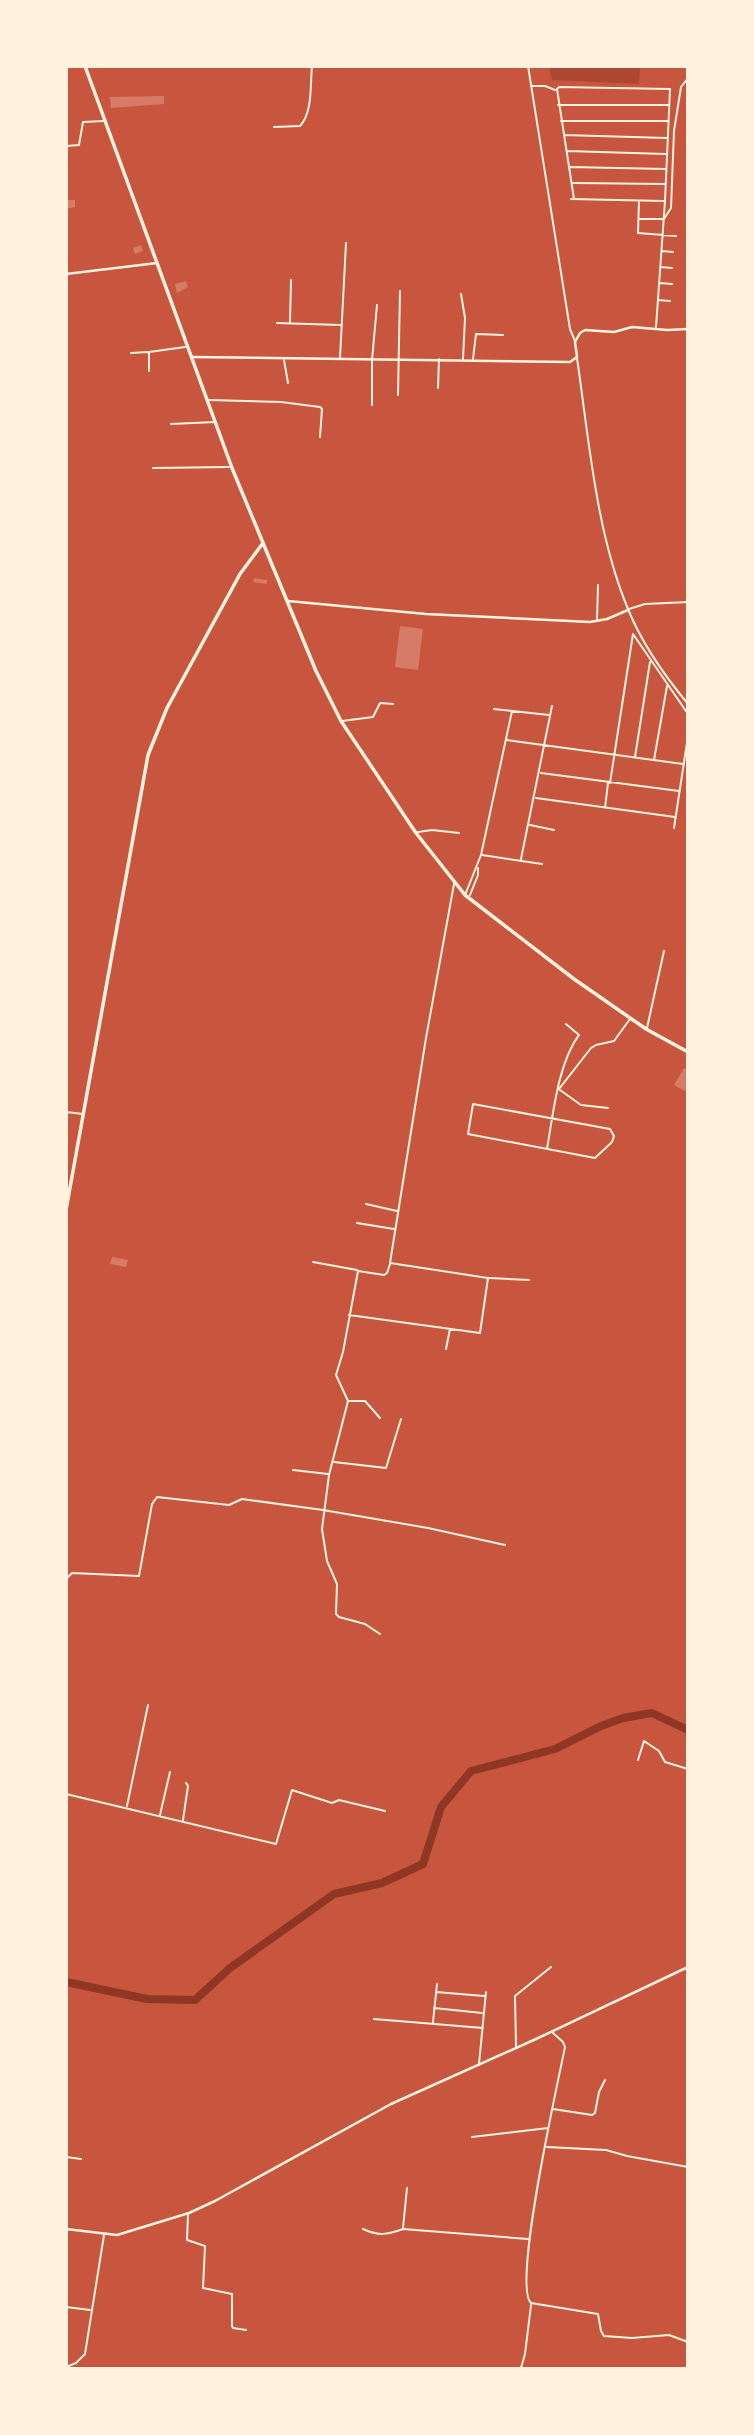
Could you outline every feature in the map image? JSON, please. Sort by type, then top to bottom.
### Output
[{"type":"main road","points":[[85,66],[232,468],[316,671],[341,721],[416,834],[466,897],[536,952],[630,1018],[688,1052]]},
{"type":"main road","points":[[66,1210],[148,755],[167,708],[240,573],[263,543]]},
{"type":"street","points":[[274,127],[300,126],[304,122],[308,110],[312,66]]},
{"type":"street","points":[[528,66],[607,545],[628,610],[656,662],[688,704]]},
{"type":"street","points":[[664,219],[671,208],[674,131],[680,94],[688,78]]},
{"type":"street","points":[[531,86],[545,86],[556,90]]},
{"type":"street","points":[[556,90],[559,87],[670,89],[666,201],[655,328]]},
{"type":"street","points":[[556,90],[572,183],[572,199],[666,201]]},
{"type":"street","points":[[558,105],[669,105]]},
{"type":"street","points":[[66,146],[79,145],[83,122],[105,121]]},
{"type":"street","points":[[561,121],[668,121]]},
{"type":"street","points":[[564,135],[668,138]]},
{"type":"street","points":[[566,151],[667,154]]},
{"type":"street","points":[[569,167],[667,169]]},
{"type":"street","points":[[572,183],[666,184]]},
{"type":"street","points":[[639,200],[638,233],[676,236]]},
{"type":"street","points":[[639,219],[664,219]]},
{"type":"street","points":[[340,359],[346,243]]},
{"type":"street","points":[[662,251],[673,252]]},
{"type":"street","points":[[66,274],[157,263]]},
{"type":"street","points":[[660,267],[672,268]]},
{"type":"street","points":[[290,323],[291,280]]},
{"type":"street","points":[[659,283],[673,284]]},
{"type":"street","points":[[398,395],[400,291]]},
{"type":"street","points":[[461,294],[465,318],[463,359]]},
{"type":"street","points":[[657,300],[670,301]]},
{"type":"street","points":[[372,405],[372,360],[377,305]]},
{"type":"street","points":[[277,323],[341,325]]},
{"type":"street","points":[[575,342],[585,330],[614,332],[632,327],[688,329]]},
{"type":"street","points":[[473,360],[476,334],[503,335]]},
{"type":"street","points":[[131,353],[187,346]]},
{"type":"street","points":[[149,352],[149,370]]},
{"type":"street","points":[[191,357],[570,362],[577,357]]},
{"type":"street","points":[[284,359],[288,383]]},
{"type":"street","points":[[438,388],[439,359]]},
{"type":"street","points":[[207,401],[281,402],[320,407],[320,437]]},
{"type":"street","points":[[171,424],[215,422]]},
{"type":"street","points":[[153,468],[232,468]]},
{"type":"street","points":[[597,621],[598,585]]},
{"type":"street","points":[[288,601],[440,614],[597,621],[645,604],[688,602]]},
{"type":"street","points":[[605,809],[633,634],[688,714]]},
{"type":"street","points":[[635,759],[651,661]]},
{"type":"street","points":[[654,761],[667,684]]},
{"type":"street","points":[[341,721],[373,717],[380,703],[393,704]]},
{"type":"street","points":[[521,859],[552,706]]},
{"type":"street","points":[[494,709],[550,716]]},
{"type":"street","points":[[466,897],[481,855],[512,711]]},
{"type":"street","points":[[674,828],[688,736]]},
{"type":"street","points":[[506,740],[683,764]]},
{"type":"street","points":[[539,772],[679,792]]},
{"type":"street","points":[[534,798],[675,817]]},
{"type":"street","points":[[529,825],[554,830]]},
{"type":"street","points":[[416,834],[426,831],[459,833]]},
{"type":"street","points":[[481,855],[542,864]]},
{"type":"street","points":[[466,897],[477,879],[478,866]]},
{"type":"street","points":[[473,878],[477,879]]},
{"type":"street","points":[[313,1262],[384,1275],[387,1273],[454,884]]},
{"type":"street","points":[[646,1029],[664,951]]},
{"type":"street","points":[[559,1090],[587,1052],[596,1045],[614,1041],[630,1018]]},
{"type":"street","points":[[547,1149],[552,1117],[570,1048],[579,1035],[566,1024]]},
{"type":"street","points":[[559,1090],[582,1105],[608,1108]]},
{"type":"street","points":[[473,1104],[610,1129],[614,1136],[612,1142],[597,1157],[547,1149],[468,1134],[473,1104]]},
{"type":"street","points":[[66,1112],[84,1114]]},
{"type":"street","points":[[366,1205],[398,1211]]},
{"type":"street","points":[[357,1223],[395,1229]]},
{"type":"street","points":[[390,1263],[488,1278],[529,1280]]},
{"type":"street","points":[[358,1270],[343,1352],[336,1375],[348,1401],[329,1475],[322,1529],[327,1561],[337,1584],[337,1614],[339,1617],[365,1624],[380,1634]]},
{"type":"street","points":[[349,1315],[480,1333],[488,1278]]},
{"type":"street","points":[[446,1349],[450,1328]]},
{"type":"street","points":[[348,1401],[365,1401],[380,1418]]},
{"type":"street","points":[[333,1461],[386,1468],[401,1419]]},
{"type":"street","points":[[293,1470],[329,1475]]},
{"type":"street","points":[[66,1579],[72,1573],[139,1576],[152,1504],[157,1497],[229,1505],[242,1499],[323,1510],[428,1528],[505,1545]]},
{"type":"street","points":[[127,1807],[148,1705]]},
{"type":"street","points":[[638,1760],[644,1741],[654,1746],[665,1762],[688,1769]]},
{"type":"street","points":[[160,1816],[170,1772]]},
{"type":"street","points":[[183,1821],[188,1786],[186,1783]]},
{"type":"street","points":[[66,1794],[276,1843],[292,1790],[332,1803],[339,1800],[385,1811]]},
{"type":"street","points":[[516,2047],[515,1996],[551,1967]]},
{"type":"street","points":[[66,2229],[117,2235],[189,2213],[391,2104],[688,1967]]},
{"type":"street","points":[[433,2023],[437,1984]]},
{"type":"street","points":[[436,1992],[485,1996]]},
{"type":"street","points":[[479,2065],[486,1992]]},
{"type":"street","points":[[434,2008],[484,2013]]},
{"type":"street","points":[[374,2019],[483,2028]]},
{"type":"street","points":[[552,2032],[564,2042],[565,2047],[530,2239],[525,2290],[527,2299],[531,2304],[598,2314],[604,2336],[632,2338],[669,2335],[688,2342]]},
{"type":"street","points":[[552,2108],[592,2115],[595,2113],[599,2092],[605,2080]]},
{"type":"street","points":[[472,2137],[549,2128]]},
{"type":"street","points":[[546,2147],[606,2150],[688,2167]]},
{"type":"street","points":[[66,2157],[81,2159]]},
{"type":"street","points":[[403,2230],[407,2188]]},
{"type":"street","points":[[189,2213],[187,2240],[205,2246],[203,2288],[206,2291],[232,2294],[232,2326],[246,2330]]},
{"type":"street","points":[[362,2229],[377,2235],[403,2230],[530,2239]]},
{"type":"street","points":[[66,2367],[85,2354],[104,2235]]},
{"type":"street","points":[[521,2368],[531,2304]]},
{"type":"street","points":[[66,2307],[91,2311]]},
{"type":"shaded area","points":[[549,67],[640,67],[639,84],[552,80]]},
{"type":"building","points":[[164,96],[164,104],[111,108],[110,97]]},
{"type":"building","points":[[66,200],[75,200],[75,207],[66,209]]},
{"type":"building","points":[[141,245],[143,251],[135,254],[133,248]]},
{"type":"building","points":[[186,281],[188,287],[177,293],[175,284]]},
{"type":"building","points":[[254,578],[267,580],[267,584],[253,582]]},
{"type":"building","points":[[400,626],[423,629],[418,670],[395,667]]},
{"type":"building","points":[[684,1068],[688,1070],[688,1087],[685,1091],[674,1085]]},
{"type":"building","points":[[112,1257],[128,1260],[126,1267],[110,1264]]},
{"type":"waterway","points":[[66,1982],[147,1999],[195,2000],[230,1968],[334,1894],[382,1883],[423,1864],[441,1807],[471,1771],[555,1749],[623,1718],[652,1713],[688,1730]]}]
